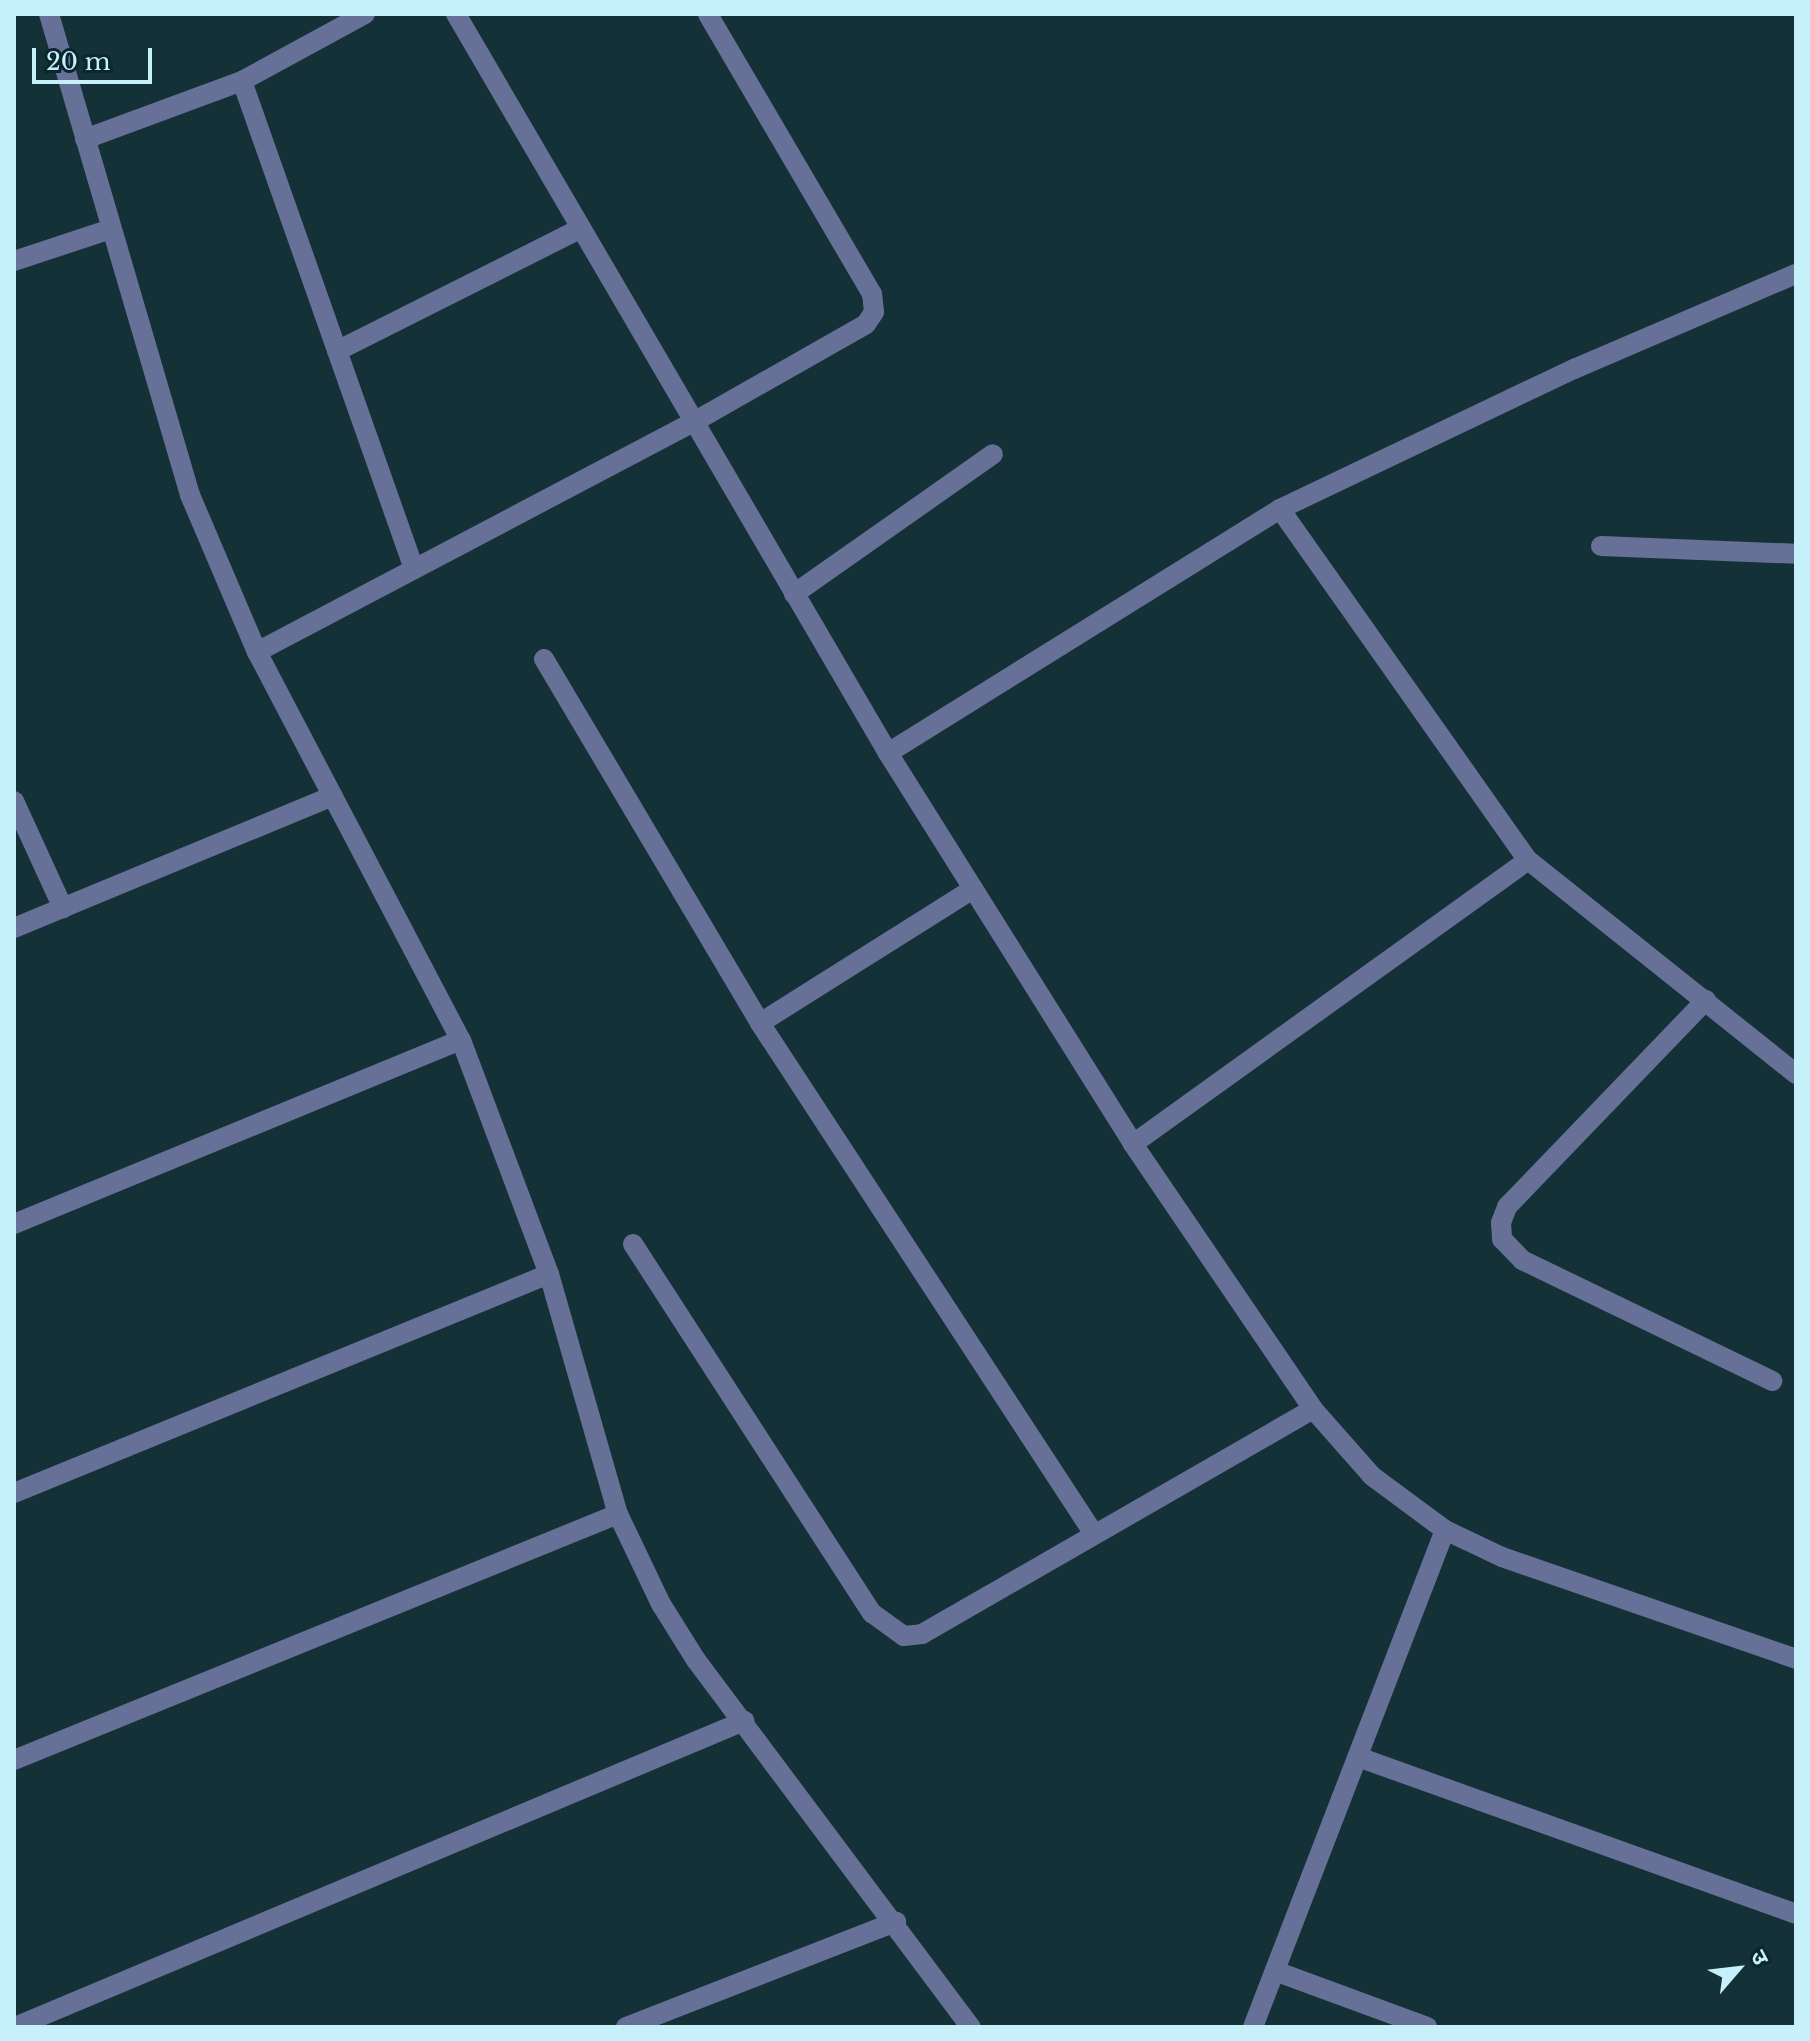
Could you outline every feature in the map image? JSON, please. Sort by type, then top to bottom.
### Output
[{"type":"street","points":[[49,14],[190,495],[257,652],[461,1040],[549,1274],[618,1514],[661,1604],[696,1660],[896,1922],[971,2027]]},
{"type":"street","points":[[85,139],[242,81],[365,14]]},
{"type":"street","points":[[456,14],[692,423],[888,753],[1133,1144],[1313,1409],[1372,1476],[1445,1530],[1502,1557],[1796,1659]]},
{"type":"street","points":[[257,652],[692,423],[866,324],[874,312],[872,294],[708,14]]},
{"type":"street","points":[[242,81],[414,569]]},
{"type":"street","points":[[14,261],[111,229]]},
{"type":"street","points":[[337,351],[580,229]]},
{"type":"street","points":[[888,753],[1280,509],[1574,369],[1796,274]]},
{"type":"street","points":[[794,594],[993,454]]},
{"type":"street","points":[[1280,509],[1528,860],[1796,1074]]},
{"type":"street","points":[[1601,546],[1796,554]]},
{"type":"street","points":[[544,659],[760,1023],[1094,1534]]},
{"type":"street","points":[[14,928],[333,796]]},
{"type":"street","points":[[14,801],[63,908]]},
{"type":"street","points":[[1133,1144],[1528,860]]},
{"type":"street","points":[[760,1023],[973,889]]},
{"type":"street","points":[[1706,1000],[1507,1207],[1501,1223],[1502,1239],[1522,1260],[1772,1381]]},
{"type":"street","points":[[14,1224],[461,1040]]},
{"type":"street","points":[[633,1244],[872,1613],[904,1636],[922,1634],[1313,1409]]},
{"type":"street","points":[[14,1493],[549,1274]]},
{"type":"street","points":[[14,1760],[618,1514]]},
{"type":"street","points":[[1253,2027],[1445,1530]]},
{"type":"street","points":[[15,2026],[744,1721]]},
{"type":"street","points":[[1358,1757],[1796,1914]]},
{"type":"street","points":[[626,2027],[661,2020],[896,1922]]},
{"type":"street","points":[[1275,1971],[1427,2027]]}]
